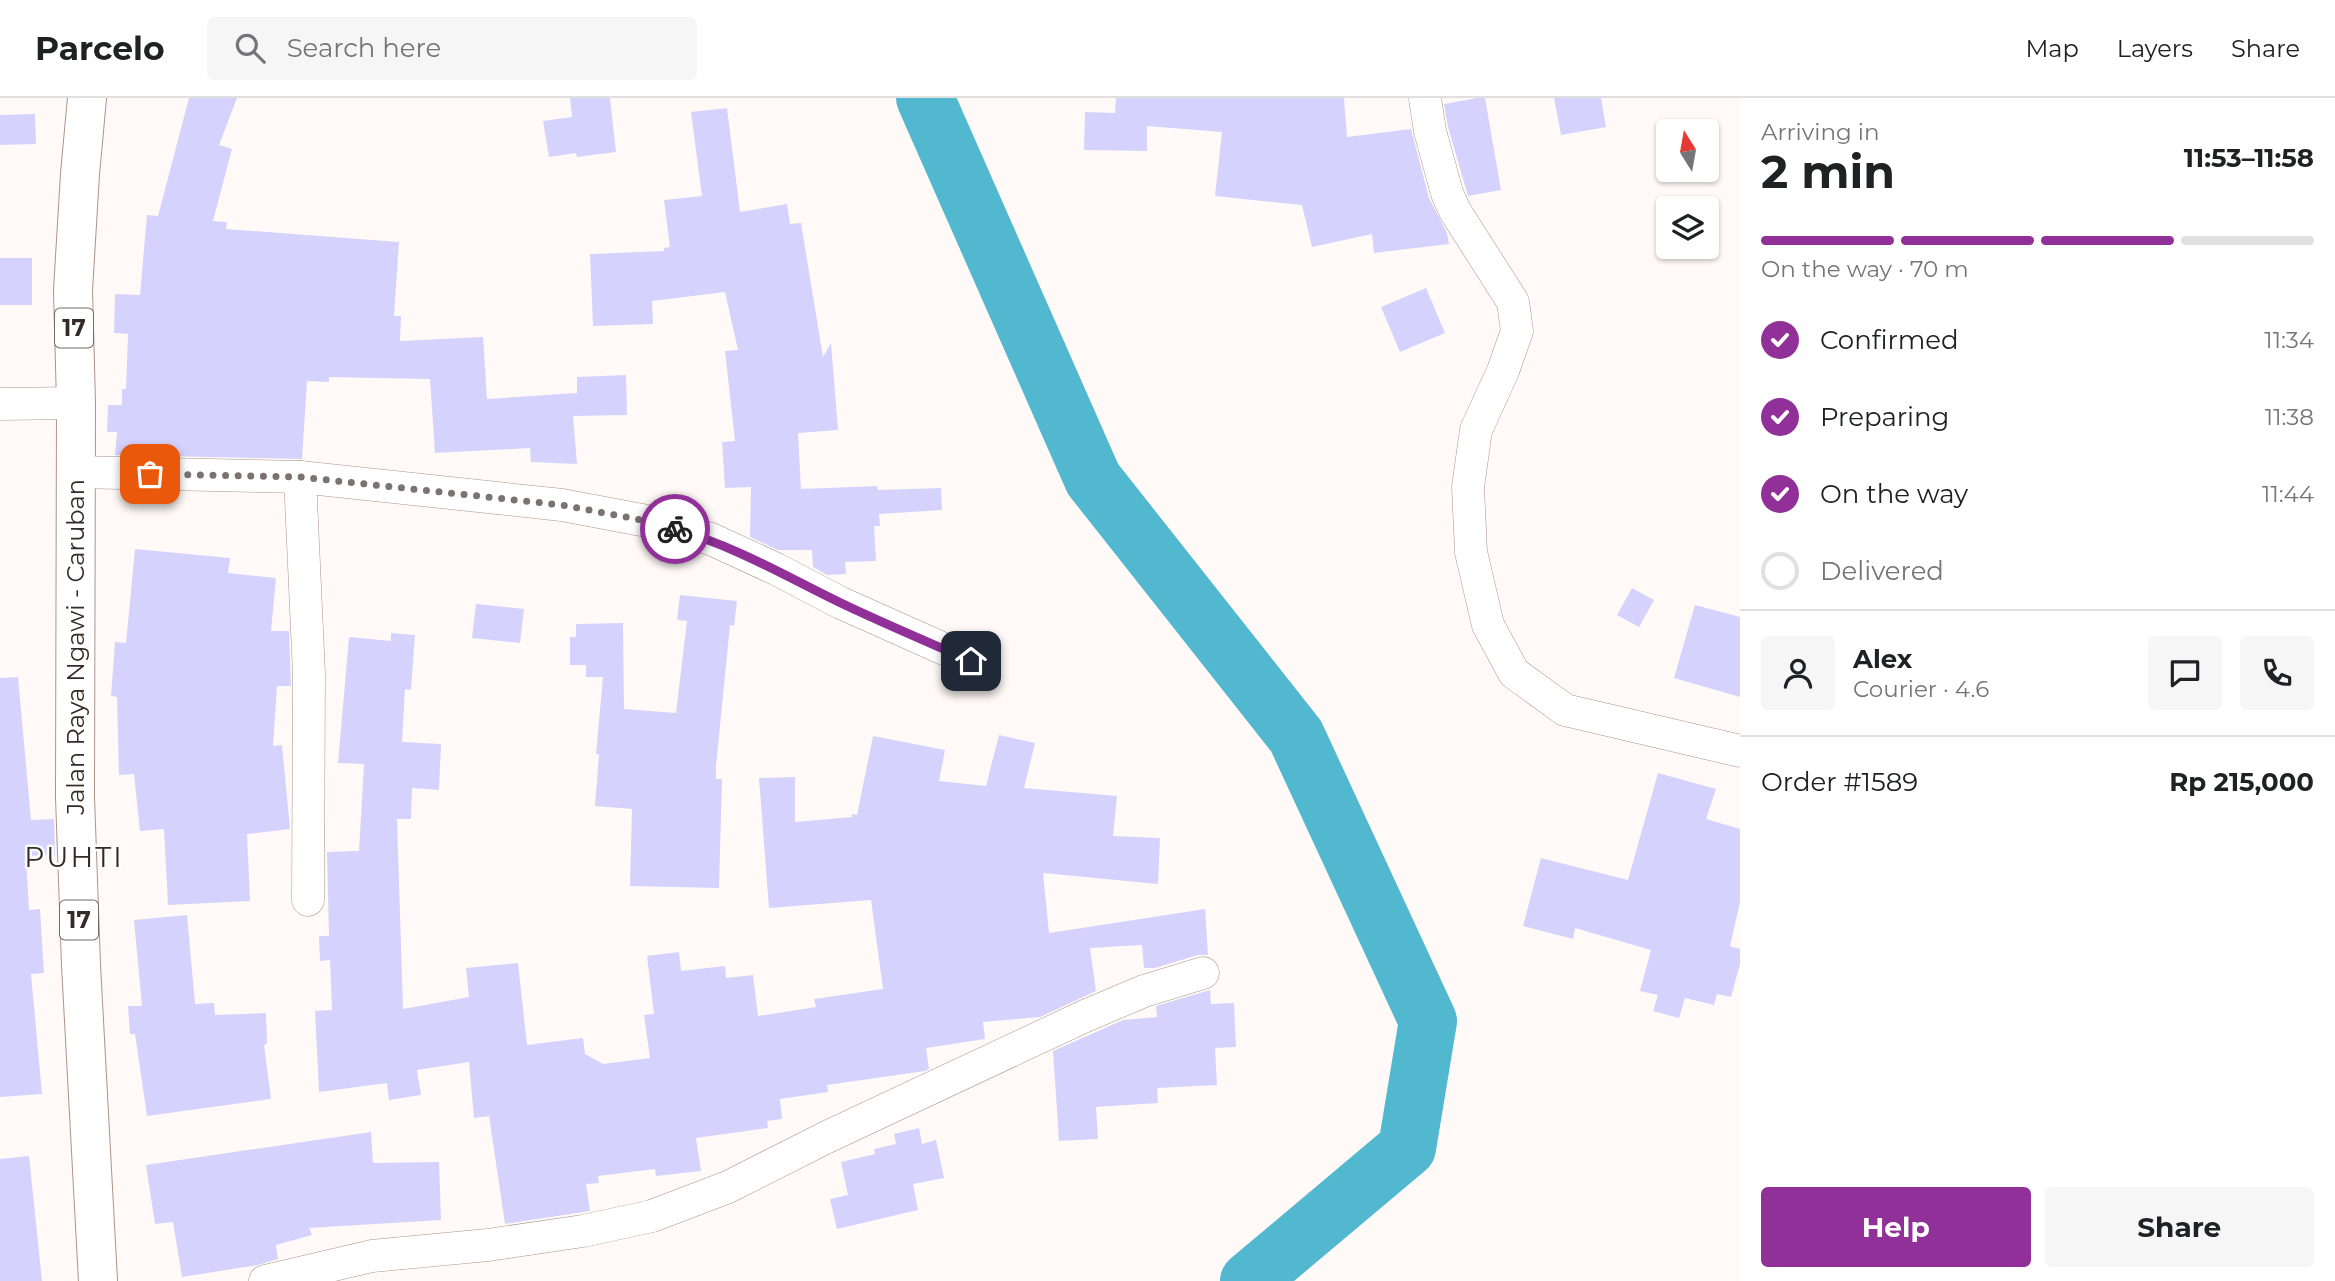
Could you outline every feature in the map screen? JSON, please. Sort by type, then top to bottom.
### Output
[{"type":"highway","name":"Jalan Raya Ngawi - Caruban","points":[[87,98],[73,290],[76,403],[75,810],[98,1281]]},
{"type":"street","points":[[1426,98],[1430,131],[1447,193],[1455,211],[1513,302],[1515,311],[1517,331],[1476,430],[1468,487],[1471,552],[1488,625],[1514,673],[1565,710],[1740,751]]},
{"type":"street","points":[[0,404],[76,403]]},
{"type":"street","points":[[75,472],[300,477],[562,505],[647,521],[711,539],[841,603],[971,661]]},
{"type":"street","points":[[300,477],[309,674],[308,900]]},
{"type":"street","points":[[265,1281],[372,1256],[488,1245],[583,1231],[652,1216],[728,1187],[1085,1016],[1144,991],[1203,973]]},
{"type":"building","points":[[189,98],[237,98],[219,145],[232,149],[213,221],[227,222],[226,229],[399,242],[394,316],[401,316],[400,341],[483,337],[487,399],[577,393],[577,377],[626,375],[627,415],[573,416],[577,464],[531,462],[530,448],[435,453],[430,379],[329,377],[329,382],[307,381],[302,459],[115,455],[117,432],[107,432],[108,405],[122,405],[122,389],[126,389],[128,334],[114,333],[115,294],[140,295],[147,215],[158,216]]},
{"type":"building","points":[[570,98],[610,98],[616,152],[549,157],[543,121],[572,117]]},
{"type":"building","points":[[1116,98],[1344,98],[1347,137],[1411,129],[1429,198],[1447,233],[1449,244],[1374,253],[1372,234],[1312,247],[1302,205],[1215,196],[1222,132],[1147,126],[1147,151],[1084,150],[1085,112],[1115,113]]},
{"type":"building","points":[[1485,98],[1501,190],[1468,196],[1444,104]]},
{"type":"building","points":[[1554,98],[1601,98],[1606,127],[1561,135]]},
{"type":"building","points":[[727,108],[740,212],[787,204],[790,224],[801,223],[823,357],[831,343],[838,430],[798,433],[801,489],[877,486],[878,490],[941,488],[942,510],[879,514],[880,526],[874,526],[876,561],[845,562],[846,574],[827,575],[813,567],[812,550],[778,550],[750,537],[751,487],[725,488],[722,442],[735,441],[725,351],[738,350],[725,292],[652,301],[653,324],[593,326],[590,254],[664,251],[664,248],[670,247],[664,200],[702,196],[691,112]]},
{"type":"building","points":[[35,114],[36,144],[0,145],[0,115]]},
{"type":"building","points":[[0,258],[32,258],[32,305],[0,305]]},
{"type":"building","points":[[1426,288],[1445,333],[1400,352],[1381,307]]},
{"type":"building","points":[[135,549],[230,558],[228,573],[276,578],[271,631],[289,631],[291,686],[277,686],[273,746],[282,745],[290,829],[247,834],[250,901],[168,905],[164,829],[140,831],[134,774],[119,775],[117,697],[111,696],[115,642],[126,643]]},
{"type":"building","points":[[1632,588],[1654,600],[1639,627],[1617,615]]},
{"type":"building","points":[[680,595],[737,601],[734,626],[730,625],[716,766],[716,779],[722,779],[719,888],[630,886],[632,809],[595,806],[599,754],[596,754],[603,677],[586,677],[586,665],[570,665],[570,637],[576,637],[576,624],[623,623],[624,709],[676,713],[687,621],[677,620]]},
{"type":"building","points":[[476,604],[524,609],[520,643],[472,638]]},
{"type":"building","points":[[1695,605],[1740,617],[1740,697],[1674,678]]},
{"type":"building","points":[[391,633],[415,635],[411,690],[405,689],[402,742],[441,744],[439,790],[412,788],[411,819],[397,819],[403,1009],[469,997],[466,968],[518,963],[527,1045],[583,1038],[585,1054],[603,1064],[650,1058],[644,1015],[654,1014],[647,956],[679,952],[681,971],[725,966],[726,978],[753,975],[758,1016],[816,1007],[814,999],[883,989],[871,900],[769,908],[759,778],[795,777],[795,822],[852,817],[852,814],[857,815],[873,736],[945,750],[939,781],[986,786],[999,735],[1035,743],[1024,788],[1117,796],[1113,836],[1160,838],[1158,884],[1043,873],[1049,933],[1205,909],[1208,955],[1198,955],[1155,968],[1144,968],[1142,945],[1090,948],[1096,991],[1040,1017],[983,1022],[985,1039],[926,1048],[929,1069],[925,1071],[827,1085],[828,1092],[780,1099],[782,1119],[767,1121],[768,1128],[696,1138],[701,1171],[656,1176],[655,1169],[598,1176],[599,1183],[586,1184],[590,1211],[505,1224],[489,1116],[474,1118],[469,1062],[417,1070],[421,1095],[389,1100],[387,1083],[319,1092],[315,1011],[332,1010],[330,960],[320,961],[319,936],[329,936],[327,852],[359,851],[364,764],[338,763],[349,637],[391,641]]},
{"type":"building","points":[[18,677],[31,820],[54,819],[55,855],[26,856],[29,910],[40,909],[44,973],[31,974],[42,1094],[0,1097],[0,678]]},
{"type":"building","points":[[1658,773],[1716,789],[1706,819],[1740,829],[1740,902],[1730,946],[1740,949],[1740,964],[1731,997],[1717,994],[1714,1005],[1685,998],[1679,1018],[1653,1011],[1658,995],[1640,991],[1651,950],[1575,928],[1573,939],[1523,926],[1541,858],[1628,880]]},
{"type":"building","points":[[187,915],[195,1004],[214,1003],[215,1015],[266,1013],[267,1044],[264,1045],[271,1099],[147,1116],[135,1034],[130,1034],[128,1006],[142,1006],[134,920]]},
{"type":"building","points":[[1210,990],[1211,1004],[1234,1003],[1236,1047],[1215,1048],[1217,1085],[1157,1088],[1158,1103],[1096,1107],[1098,1139],[1059,1141],[1053,1051],[1123,1020],[1157,1017],[1156,1006]]},
{"type":"building","points":[[919,1128],[922,1144],[936,1140],[944,1178],[913,1184],[918,1210],[837,1229],[830,1199],[848,1195],[841,1162],[875,1154],[874,1149],[896,1144],[894,1134]]},
{"type":"building","points":[[371,1132],[373,1163],[439,1162],[441,1220],[309,1228],[312,1235],[276,1245],[278,1259],[258,1265],[182,1277],[173,1222],[155,1224],[146,1165]]},
{"type":"building","points":[[29,1156],[42,1281],[0,1281],[0,1159]]},
{"type":"waterway","points":[[925,98],[1093,479],[1296,736],[1428,1021],[1407,1148],[1249,1281]]},
{"type":"way so far","points":[[150,474],[300,477],[562,505],[675,529]]},
{"type":"district","name":"PUHTI","points":[[74,857]]},
{"type":"route","points":[[675,529],[711,539],[841,603],[971,661]]}]
